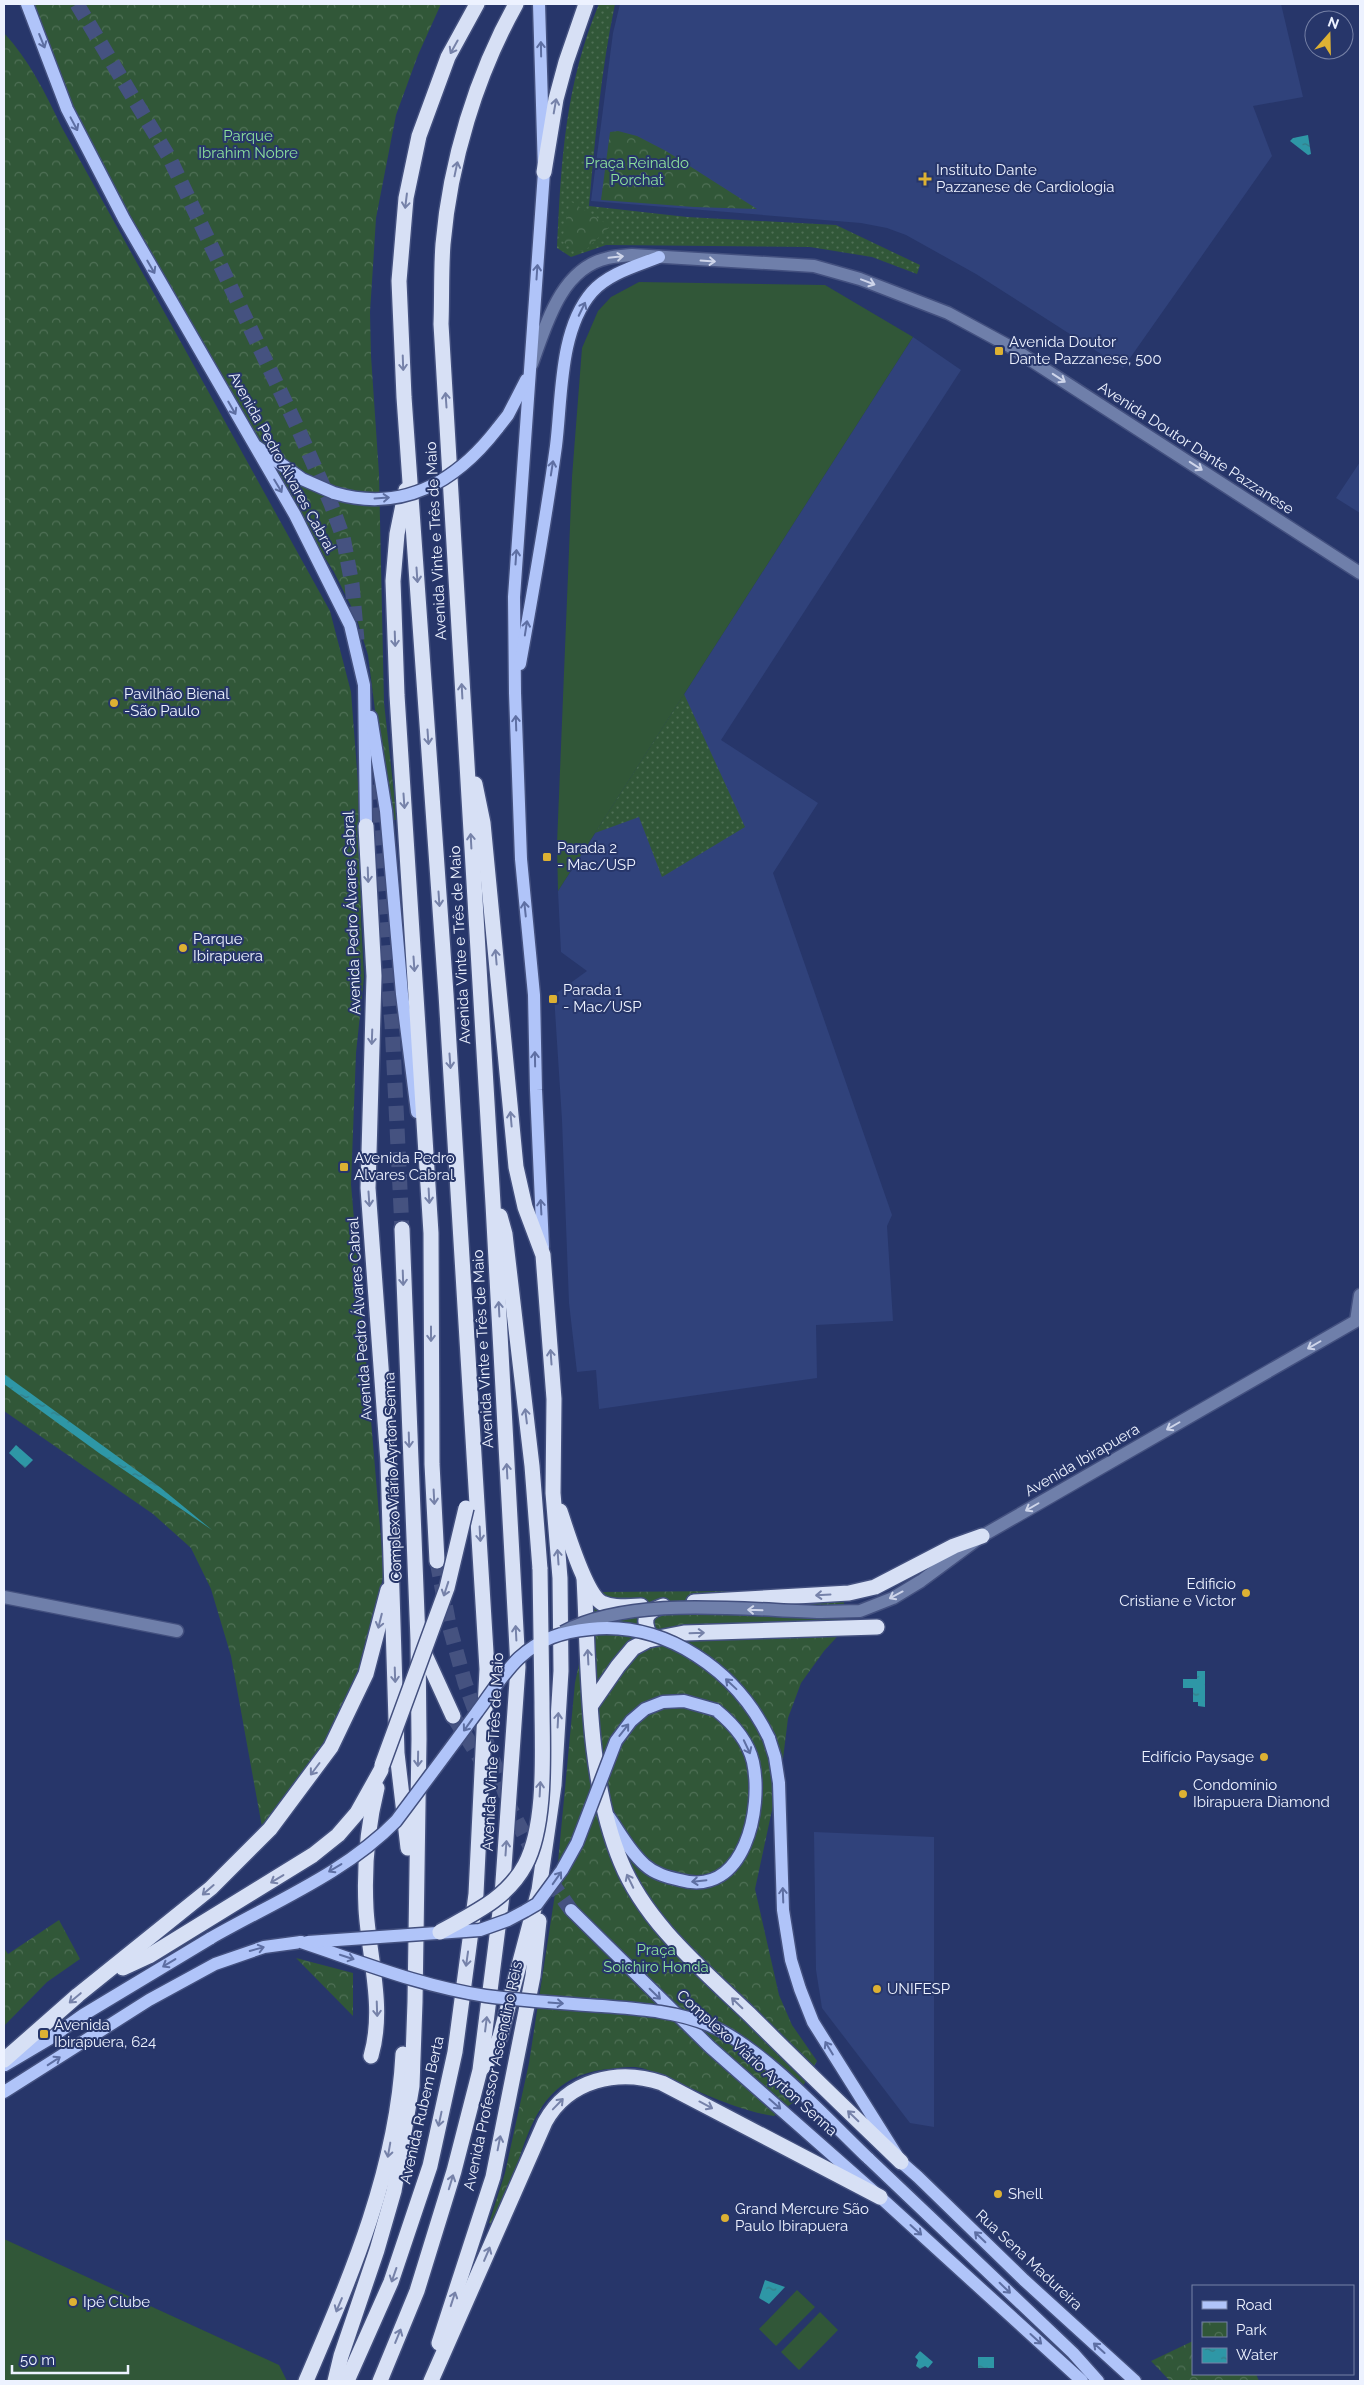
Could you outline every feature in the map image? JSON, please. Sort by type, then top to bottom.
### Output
[{"type":"highway","name":"Avenida Vinte e Três de Maio","points":[[476,1894],[488,1669],[399,281],[406,198],[419,136],[448,57],[477,4]]},
{"type":"highway","name":"Avenida Vinte e Três de Maio","points":[[480,2070],[502,1896],[518,1667],[493,1204],[441,324],[443,244],[452,184],[468,123],[486,68],[516,4]]},
{"type":"highway","points":[[544,172],[556,99],[566,62],[586,4]]},
{"type":"highway","points":[[410,469],[397,534],[393,581],[397,695],[431,1233],[432,1464],[437,1561]]},
{"type":"highway","points":[[380,2381],[417,2291],[454,2171],[480,2070],[490,2059],[500,2037],[539,1890],[554,1785],[561,1671],[560,1578],[553,1493],[554,1399],[543,1256],[525,1207],[516,1167],[483,823],[465,739]]},
{"type":"highway","name":"Avenida Pedro Álvares Cabral","points":[[366,826],[374,976],[368,1188],[388,1463],[397,1753],[415,1902]]},
{"type":"highway","points":[[440,1932],[497,1899],[525,1865],[534,1845],[539,1812],[542,1750],[540,1569],[532,1466],[505,1234],[501,1219],[493,1204]]},
{"type":"highway","name":"Complexo Viário Ayrton Senna","points":[[402,1229],[418,1640],[453,1716]]},
{"type":"highway","points":[[371,2056],[376,2035],[377,2014],[366,1909],[366,1846],[369,1821],[382,1767],[446,1588],[476,1468]]},
{"type":"highway","points":[[553,1493],[584,1578],[593,1595],[600,1602],[608,1606],[849,1593],[875,1587],[954,1546],[982,1536]]},
{"type":"highway","points":[[4,2060],[211,1888],[270,1829],[331,1748],[366,1674],[392,1574]]},
{"type":"highway","points":[[584,1578],[591,1705],[604,1810],[620,1862],[636,1893],[678,1946],[901,2162]]},
{"type":"highway","points":[[651,1639],[645,1622],[647,1615],[651,1610],[666,1604]]},
{"type":"highway","points":[[591,1705],[625,1656],[633,1648],[651,1639],[684,1634],[878,1627]]},
{"type":"highway","points":[[335,2381],[341,2356],[377,2250],[394,2191],[412,2086],[415,2018],[415,1902],[419,1739],[418,1640]]},
{"type":"highway","points":[[102,1978],[149,1956],[313,1856],[347,1826],[357,1813],[382,1767]]},
{"type":"highway","name":"Avenida Professor Ascendino Reis","points":[[431,2381],[440,2363],[438,2347],[493,2177],[533,1976],[541,1903],[539,1890]]},
{"type":"highway","name":"Avenida Rubem Berta","points":[[347,2381],[391,2282],[430,2166],[455,2052],[476,1894]]},
{"type":"highway","points":[[306,2381],[355,2266],[370,2223],[386,2165],[402,2072],[404,2037],[415,2018]]},
{"type":"highway","points":[[440,2363],[544,2122],[568,2094],[592,2082],[619,2076],[649,2078],[662,2083],[880,2197]]},
{"type":"main road","name":"Avenida Pedro Álvares Cabral","points":[[27,4],[67,110],[124,219],[295,515],[350,625],[364,685],[366,826]]},
{"type":"main road","points":[[539,4],[544,172],[514,597],[515,693],[522,884],[534,995],[543,1256]]},
{"type":"main road","points":[[515,693],[556,446],[564,362],[576,320],[585,302],[605,281],[659,258]]},
{"type":"main road","points":[[253,444],[302,478],[334,493],[347,497],[376,499],[410,494],[448,478],[466,465],[508,415],[529,373]]},
{"type":"main road","points":[[364,685],[369,701],[386,811],[402,994],[417,1113],[426,1140]]},
{"type":"main road","name":"Rua Sena Madureira","points":[[563,1632],[602,1628],[628,1629],[657,1635],[706,1662],[740,1693],[754,1710],[769,1738],[775,1757],[779,1783],[783,1910],[791,1960],[812,2022],[901,2162],[1024,2280],[1135,2381]]},
{"type":"main road","points":[[4,2066],[49,2039],[82,2015],[211,1938],[338,1867],[374,1842],[396,1821],[518,1659],[549,1638],[563,1632]]},
{"type":"main road","points":[[8,2090],[148,2000],[215,1964],[264,1947],[301,1942],[480,1930],[508,1920],[536,1904],[562,1870],[576,1843],[616,1741],[631,1721],[645,1709],[663,1702],[684,1701],[716,1710],[731,1722],[753,1760],[755,1804],[745,1846],[736,1862],[721,1876],[704,1881],[685,1882],[664,1876],[647,1866],[632,1851],[604,1810]]},
{"type":"main road","name":"Complexo Viário Ayrton Senna","points":[[570,1910],[710,2046],[880,2197]]},
{"type":"main road","points":[[301,1942],[460,1991],[521,2000],[651,2010],[680,2015],[711,2026],[738,2042],[772,2068],[1074,2353],[1098,2381]]},
{"type":"main road","points":[[880,2197],[1082,2381]]},
{"type":"street","name":"Avenida Doutor Dante Pazzanese","points":[[529,373],[550,313],[564,290],[581,272],[595,262],[608,258],[632,255],[814,266],[860,279],[948,313],[1009,346],[1360,573]]},
{"type":"street","name":"Avenida Ibirapuera","points":[[563,1632],[594,1618],[618,1612],[688,1608],[821,1612],[860,1610],[893,1598],[921,1581],[982,1536],[1356,1320],[1360,1295]]},
{"type":"street","points":[[4,1597],[177,1631]]},
{"type":"shaded area","name":"Instituto Dante Pazzanese de Cardiologia","points":[[620,4],[1281,4],[1303,97],[1253,106],[1272,156],[1123,368],[976,274],[906,235],[887,228],[861,223],[591,201],[613,33]]},
{"type":"shaded area","points":[[913,337],[961,370],[721,740],[818,803],[773,873],[892,1215],[887,1226],[893,1321],[816,1325],[817,1378],[599,1409],[596,1370],[577,1372],[569,1303],[562,1120],[554,995],[587,971],[561,952],[558,891]]},
{"type":"shaded area","points":[[1360,462],[1360,513],[1336,498]]},
{"type":"shaded area","name":"UNIFESP","points":[[814,1832],[934,1837],[934,2127],[910,2123],[822,2008],[816,1970]]},
{"type":"green space","name":"Parque Ibrahim Nobre","points":[[31,4],[441,4],[418,55],[396,115],[376,218],[370,312],[379,474],[384,703],[397,820],[389,820],[368,655],[356,616],[334,572],[304,525],[135,230],[74,113]]},
{"type":"green space","points":[[599,4],[615,4],[602,79],[589,206],[687,217],[836,225],[920,265],[917,274],[872,257],[810,247],[606,245],[571,257],[557,248],[560,185],[572,94],[588,34]]},
{"type":"green space","name":"Parque Ibirapuera","points":[[4,33],[36,77],[61,126],[330,611],[351,692],[361,822],[361,919],[364,977],[356,1053],[351,1184],[384,1574],[359,1673],[323,1750],[291,1794],[262,1827],[231,1656],[211,1589],[191,1548],[153,1514],[4,1411]]},
{"type":"green space","name":"Praça Reinaldo Porchat","points":[[618,131],[637,136],[666,151],[757,209],[694,207],[601,200],[610,132]]},
{"type":"green space","name":"Praça Reinaldo Porchat","points":[[570,201],[610,226],[585,251],[572,249],[562,241]]},
{"type":"green space","points":[[639,282],[825,285],[913,337],[558,891],[557,844],[572,477],[582,348],[598,311],[611,297]]},
{"type":"green space","points":[[684,694],[745,827],[662,877],[639,817],[595,833]]},
{"type":"green space","name":"Praça Soichiro Honda","points":[[843,1590],[846,1627],[824,1651],[801,1683],[788,1718],[783,1759],[755,1889],[779,1995],[792,2025],[817,2061],[794,2102],[774,2116],[741,2108],[661,2075],[636,2067],[586,2073],[569,2081],[543,2105],[534,2120],[495,2225],[489,2223],[505,2173],[529,2063],[555,1894],[575,1683],[592,1601],[601,1592]]},
{"type":"green space","points":[[59,1920],[80,1959],[47,1982],[4,2026],[4,1948],[8,1954]]},
{"type":"green space","points":[[296,1958],[353,1973],[353,2016]]},
{"type":"green space","name":"Ipê Clube","points":[[4,2239],[279,2365],[287,2381],[4,2381]]},
{"type":"green space","points":[[797,2290],[815,2307],[776,2346],[759,2329]]},
{"type":"green space","points":[[820,2312],[838,2330],[799,2370],[781,2352]]},
{"type":"green space","points":[[1192,2341],[1192,2375],[1256,2375],[1259,2381],[1170,2381],[1151,2361]]},
{"type":"water","points":[[1308,135],[1311,154],[1308,155],[1290,141],[1293,138]]},
{"type":"water","points":[[4,1374],[161,1488],[212,1530],[99,1453],[4,1384]]},
{"type":"water","points":[[16,1445],[33,1460],[25,1468],[9,1453]]},
{"type":"water","points":[[1197,1671],[1205,1671],[1205,1707],[1198,1706],[1198,1702],[1193,1702],[1193,1688],[1183,1688],[1183,1679],[1197,1679]]},
{"type":"water","points":[[765,2280],[785,2287],[769,2304],[759,2298]]},
{"type":"water","points":[[920,2351],[933,2362],[928,2368],[925,2366],[920,2369],[916,2366],[918,2360],[915,2357]]},
{"type":"water","points":[[978,2357],[994,2357],[994,2368],[978,2368]]},
{"type":"tunnel","points":[[77,4],[170,159],[299,431],[331,504],[343,537],[352,584],[357,640]]},
{"type":"tunnel","points":[[370,785],[392,1024],[402,1229]]},
{"type":"tunnel","points":[[437,1561],[449,1625],[465,1683],[509,1804]]},
{"type":"tunnel","points":[[453,1716],[486,1768]]},
{"type":"tunnel","points":[[506,1800],[542,1869],[571,1910]]},
{"type":"place","name":"Instituto Dante Pazzanese de Cardiologia","points":[[925,179]]},
{"type":"place","name":"Avenida Doutor Dante Pazzanese, 500","points":[[999,351]]},
{"type":"place","name":"Pavilhão Bienal -São Paulo","points":[[114,703]]},
{"type":"place","name":"Parada 2 - Mac/USP","points":[[547,857]]},
{"type":"place","name":"Parque Ibirapuera","points":[[183,948]]},
{"type":"place","name":"Parada 1 - Mac/USP","points":[[553,999]]},
{"type":"place","name":"Avenida Pedro Alvares Cabral","points":[[344,1167]]},
{"type":"place","name":"Edificio Cristiane e Victor","points":[[1246,1593]]},
{"type":"place","name":"Edifício Paysage","points":[[1264,1757]]},
{"type":"place","name":"Condomínio Ibirapuera Diamond","points":[[1183,1794]]},
{"type":"place","name":"UNIFESP","points":[[877,1989]]},
{"type":"place","name":"Avenida Ibirapuera, 624","points":[[44,2034]]},
{"type":"place","name":"Shell","points":[[998,2194]]},
{"type":"place","name":"Grand Mercure São Paulo Ibirapuera","points":[[725,2218]]},
{"type":"place","name":"Ipê Clube","points":[[73,2302]]}]
